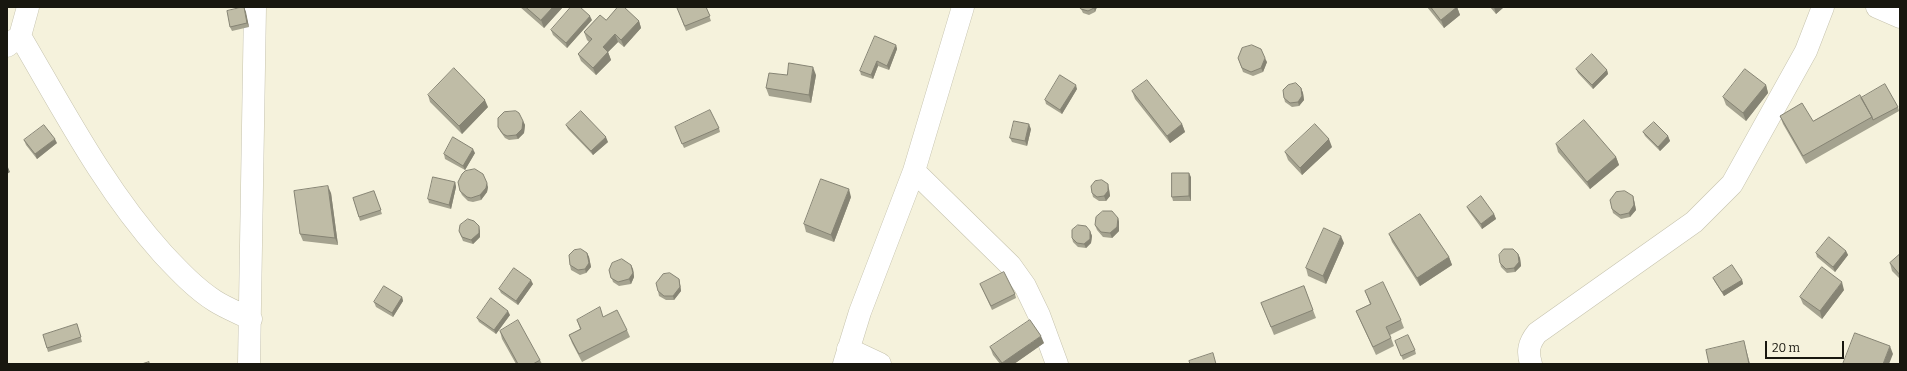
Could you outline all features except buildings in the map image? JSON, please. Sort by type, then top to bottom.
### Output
[{"type":"street","points":[[28,7],[14,41],[112,189],[149,239],[182,275],[215,300],[251,319]]},
{"type":"street","points":[[249,364],[251,319],[255,7]]},
{"type":"street","points":[[880,364],[846,356],[860,312],[914,172],[963,7]]},
{"type":"street","points":[[1531,364],[1528,355],[1529,342],[1537,333],[1694,222],[1732,184],[1806,51],[1823,7]]},
{"type":"street","points":[[1877,7],[1900,17]]},
{"type":"street","points":[[914,172],[1010,265],[1025,286],[1039,315],[1057,364]]}]
